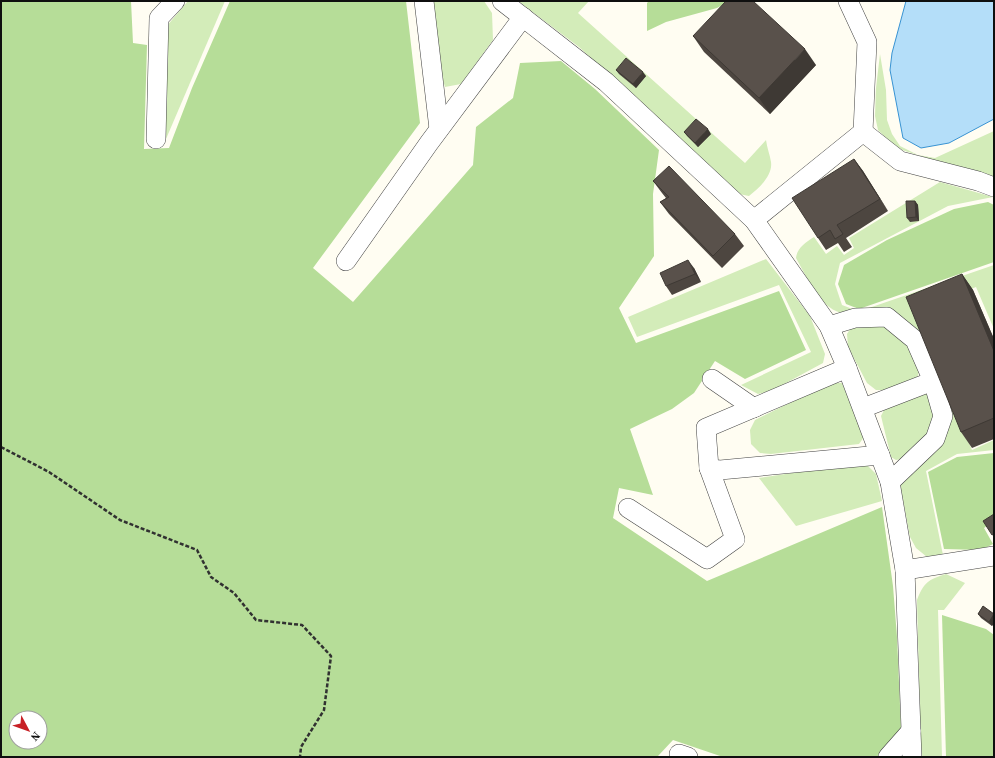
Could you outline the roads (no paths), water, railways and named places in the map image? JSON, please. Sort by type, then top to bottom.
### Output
[{"type":"street","points":[[156,139],[158,9],[175,1]]},
{"type":"street","points":[[424,1],[439,129]]},
{"type":"street","points":[[502,1],[606,82],[754,220],[829,326],[848,368],[890,482],[905,570],[912,757]]},
{"type":"street","points":[[754,220],[863,132],[867,42],[848,1]]},
{"type":"street","points":[[346,261],[439,129],[523,17]]},
{"type":"street","points":[[863,132],[900,161],[978,181],[994,187]]},
{"type":"street","points":[[829,326],[855,318],[887,317],[915,340],[933,381],[943,416],[935,439],[890,482]]},
{"type":"street","points":[[628,508],[707,559],[735,539],[710,468],[706,428],[848,368]]},
{"type":"street","points":[[712,379],[754,408]]},
{"type":"street","points":[[863,408],[933,381]]},
{"type":"street","points":[[710,468],[720,470],[880,455]]},
{"type":"street","points":[[905,570],[994,556]]},
{"type":"street","points":[[888,757],[911,731]]},
{"type":"water","points":[[906,1],[994,1],[994,119],[949,143],[921,148],[903,138],[890,70],[892,53]]}]
